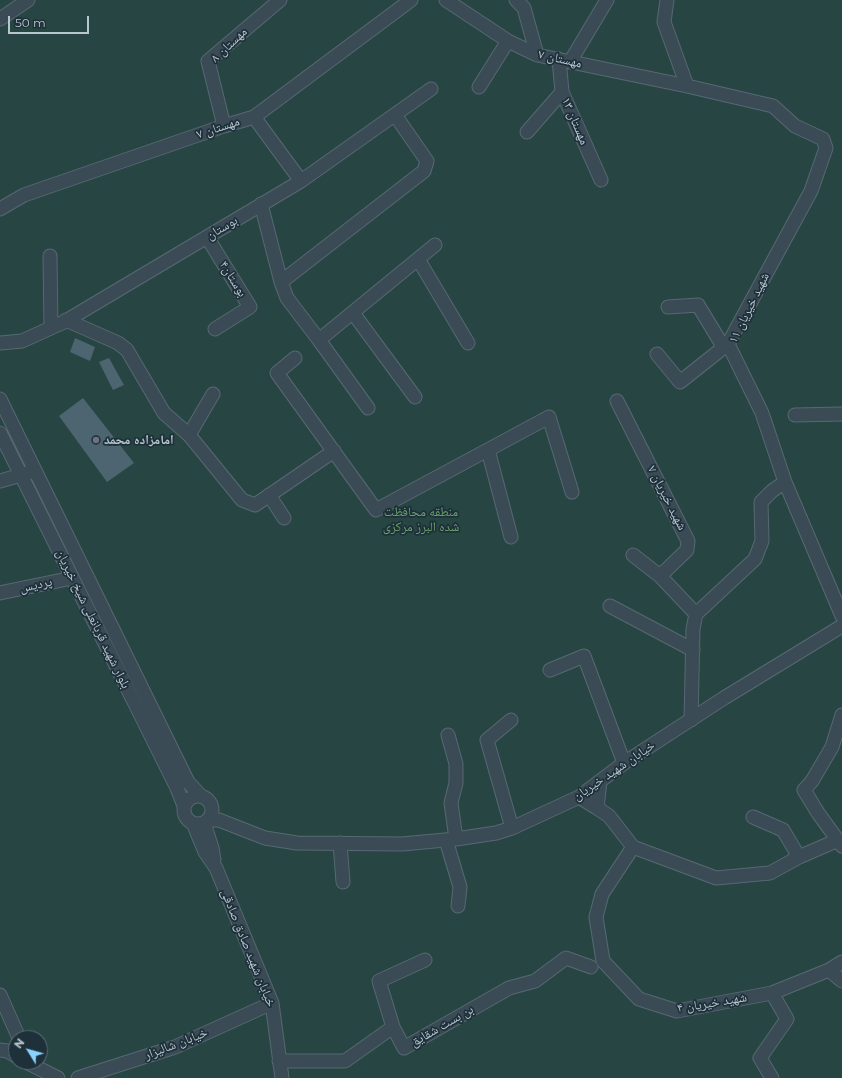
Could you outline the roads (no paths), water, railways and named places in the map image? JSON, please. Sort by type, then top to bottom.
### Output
[{"type":"street","points":[[0,19],[28,0]]},
{"type":"street","name":"مهستان ۸","points":[[224,126],[208,61],[280,0]]},
{"type":"street","name":"مهستان ۷","points":[[0,209],[24,195],[254,116],[411,0]]},
{"type":"street","name":"مهستان ۷","points":[[446,0],[508,41],[537,55],[687,86]]},
{"type":"street","points":[[564,60],[607,0]]},
{"type":"street","points":[[667,0],[664,22],[687,86]]},
{"type":"street","points":[[524,3],[537,55]]},
{"type":"street","points":[[479,87],[508,41]]},
{"type":"street","name":"مهستان ۱۳","points":[[564,60],[562,92],[601,180]]},
{"type":"street","name":"شهید خیریان ۱۱","points":[[687,86],[773,106],[795,126],[823,139],[826,148],[811,191],[726,346],[762,413],[785,482],[842,616]]},
{"type":"street","name":"بوستان","points":[[0,343],[22,341],[66,320],[207,237],[301,181],[431,89]]},
{"type":"street","points":[[527,132],[562,92]]},
{"type":"street","points":[[281,282],[424,171],[427,161],[395,115]]},
{"type":"street","points":[[254,116],[301,181]]},
{"type":"street","points":[[261,204],[281,282],[287,298],[368,408]]},
{"type":"street","name":"بوستان۴","points":[[207,237],[250,307],[216,329]]},
{"type":"street","points":[[319,340],[435,245]]},
{"type":"street","points":[[50,256],[51,327]]},
{"type":"street","points":[[418,259],[468,343]]},
{"type":"street","points":[[657,354],[680,382],[726,346],[698,305],[668,307]]},
{"type":"street","points":[[353,313],[415,397]]},
{"type":"street","points":[[66,320],[118,343],[127,350],[164,414],[189,435],[242,500],[255,505],[334,451]]},
{"type":"street","points":[[295,358],[277,373],[376,510],[549,417],[572,492]]},
{"type":"street","points":[[189,435],[213,394]]},
{"type":"street","points":[[0,399],[188,782],[200,796],[204,797],[243,829]]},
{"type":"street","name":"شهید خیریان ۷","points":[[617,400],[688,541],[687,550],[660,576]]},
{"type":"street","points":[[795,415],[842,414]]},
{"type":"street","name":"بلوار شهید قربانعلی شیخ خیریان","points":[[0,433],[177,788],[184,806]]},
{"type":"street","points":[[488,450],[511,537]]},
{"type":"street","points":[[0,481],[35,469]]},
{"type":"street","points":[[691,720],[693,629],[696,614],[756,559],[762,542],[762,502],[772,491],[785,482]]},
{"type":"street","points":[[269,495],[284,518]]},
{"type":"street","points":[[634,555],[660,576],[696,614]]},
{"type":"street","name":"پردیس","points":[[0,593],[72,578]]},
{"type":"street","points":[[610,606],[693,650]]},
{"type":"street","name":"خیابان شهید خیریان","points":[[202,822],[219,820],[265,838],[297,843],[402,844],[451,840],[496,833],[512,828],[578,797],[624,763],[724,698],[842,626]]},
{"type":"street","points":[[550,670],[584,656],[624,763]]},
{"type":"street","points":[[143,720],[155,714]]},
{"type":"street","points":[[578,797],[609,816],[633,847],[716,878],[770,873],[799,857],[840,843],[818,813],[804,790],[812,781],[832,747],[842,715]]},
{"type":"street","points":[[511,720],[487,740],[512,828]]},
{"type":"street","points":[[448,735],[456,764],[456,784],[451,803],[451,840],[460,887],[458,906]]},
{"type":"street","points":[[597,808],[600,781]]},
{"type":"street","points":[[200,796],[188,799],[184,806],[185,814],[189,821],[202,822],[212,812],[211,803]]},
{"type":"street","points":[[753,817],[783,830],[799,857]]},
{"type":"street","name":"خیابان شهید صادق صادقی","points":[[202,822],[205,852],[216,868],[272,1003],[282,1078]]},
{"type":"street","points":[[340,844],[343,882]]},
{"type":"street","name":"شهید خیریان ۴","points":[[633,847],[602,894],[596,917],[603,961],[639,999],[677,1011],[772,993],[830,970],[842,962]]},
{"type":"street","name":"بن بست شقایق","points":[[279,1061],[345,1061],[393,1027],[404,1048],[509,988],[535,981],[566,958],[591,967]]},
{"type":"street","points":[[393,1027],[379,981],[425,960]]},
{"type":"street","points":[[830,970],[842,981]]},
{"type":"street","points":[[772,993],[787,1019],[760,1058],[772,1078]]},
{"type":"street","points":[[0,994],[16,1030]]},
{"type":"street","name":"خیابان شالیزار","points":[[78,1078],[175,1047],[272,1003]]},
{"type":"street","points":[[43,1070],[58,1078]]},
{"type":"place","name":"امامزاده محمد","points":[[96,440]]},
{"type":"park label","name":"منطقه محافظت شده البرز مرکزی","points":[[421,520]]}]
